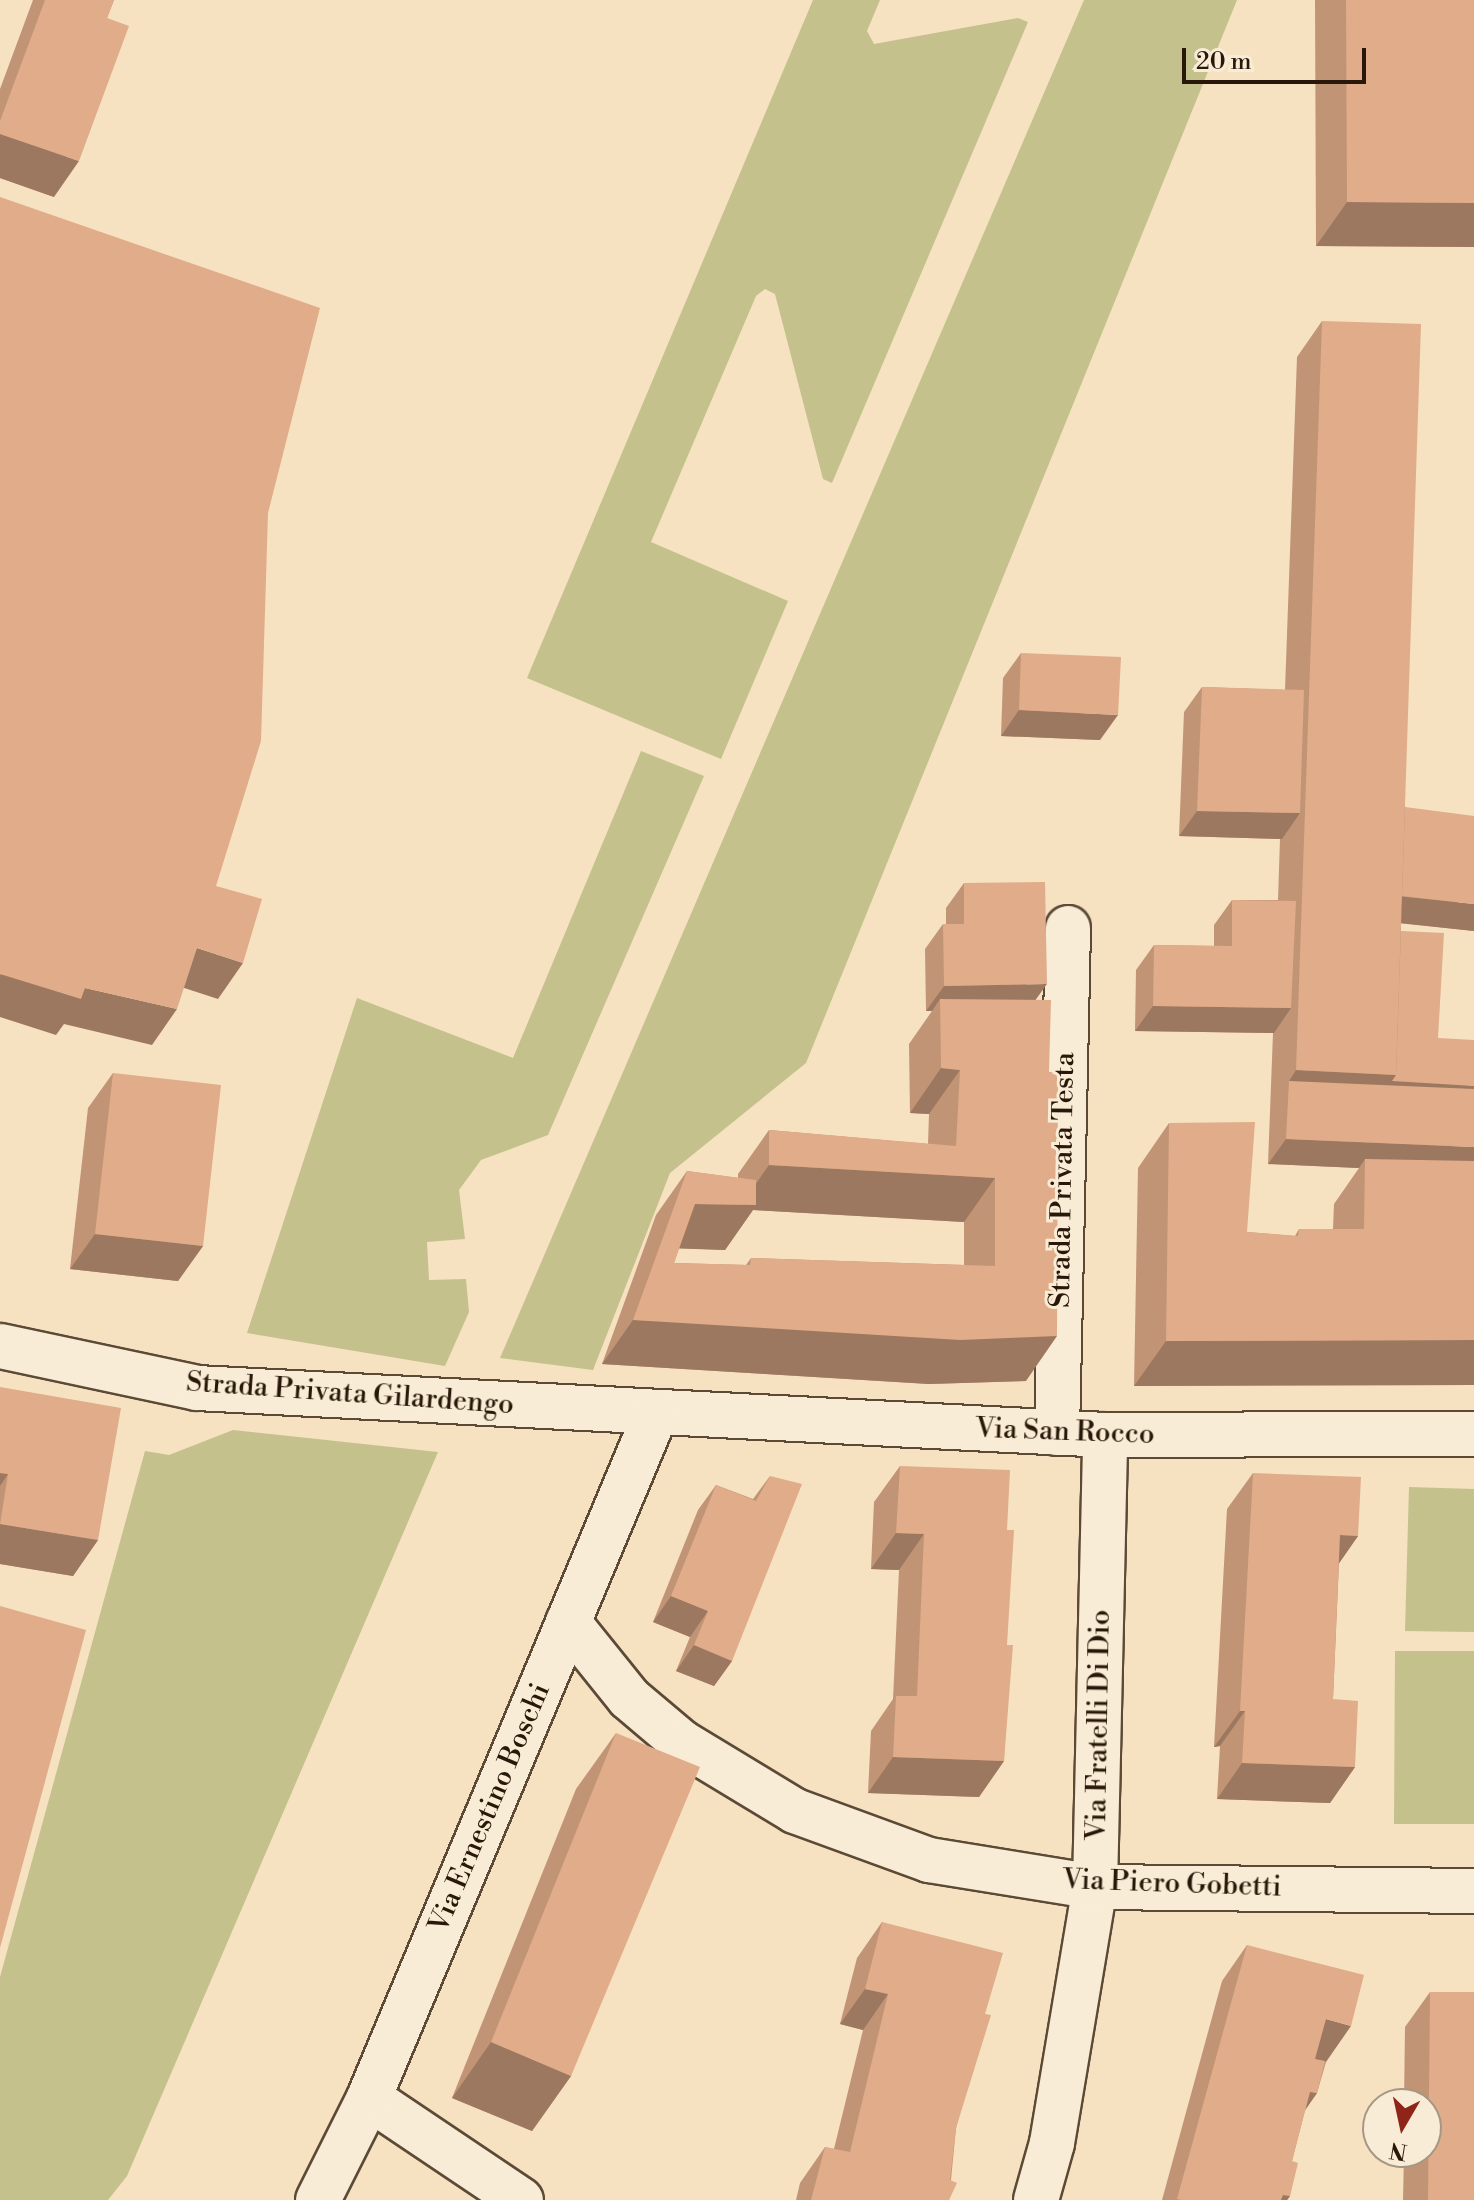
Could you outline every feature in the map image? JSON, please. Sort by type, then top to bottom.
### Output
[{"type":"street","name":"Strada Privata Testa","points":[[1057,1433],[1068,928]]},
{"type":"street","name":"Strada Privata Gilardengo","points":[[0,1346],[197,1388],[656,1413]]},
{"type":"street","name":"Via San Rocco","points":[[656,1413],[1105,1435],[1474,1434]]},
{"type":"street","name":"Via Ernestino Boschi","points":[[318,2200],[369,2098],[656,1413]]},
{"type":"street","name":"Via Fratelli Di Dio","points":[[1036,2200],[1052,2143],[1095,1887],[1105,1435]]},
{"type":"street","name":"Via Piero Gobetti","points":[[568,1622],[629,1698],[681,1742],[795,1811],[929,1860],[1095,1887],[1474,1891]]},
{"type":"street","points":[[369,2098],[521,2200]]},
{"type":"shaded area","points":[[813,0],[880,0],[867,31],[874,44],[1018,18],[1028,22],[832,483],[823,479],[775,294],[765,289],[756,296],[651,542],[788,601],[721,759],[527,678]]},
{"type":"shaded area","points":[[1084,0],[1237,0],[806,1063],[670,1173],[593,1370],[500,1358]]},
{"type":"shaded area","points":[[641,751],[704,776],[548,1135],[481,1160],[459,1190],[465,1239],[427,1242],[429,1280],[466,1279],[469,1312],[445,1366],[247,1333],[357,998],[513,1058]]},
{"type":"shaded area","points":[[233,1430],[438,1452],[127,2176],[108,2200],[0,2200],[0,1977],[145,1451],[169,1455]]},
{"type":"shaded area","points":[[1409,1487],[1474,1489],[1474,1632],[1405,1631]]},
{"type":"shaded area","points":[[1395,1651],[1474,1651],[1474,1824],[1394,1824]]},
{"type":"building","points":[[45,0],[114,0],[107,18],[129,26],[79,161],[0,134],[0,121]]},
{"type":"building","points":[[1346,0],[1474,0],[1474,203],[1347,202]]},
{"type":"building","points":[[0,197],[320,308],[268,513],[261,741],[216,886],[262,899],[243,963],[197,948],[177,1009],[85,988],[81,999],[0,974]]},
{"type":"building","points":[[1322,321],[1421,324],[1396,1075],[1296,1070]]},
{"type":"building","points":[[1021,653],[1121,657],[1118,715],[1019,710]]},
{"type":"building","points":[[1202,687],[1304,690],[1300,813],[1197,811]]},
{"type":"building","points":[[1405,807],[1474,816],[1474,904],[1402,896]]},
{"type":"building","points":[[1045,882],[1047,984],[944,986],[943,924],[964,924],[964,883]]},
{"type":"building","points":[[1232,900],[1296,901],[1291,1008],[1153,1006],[1154,945],[1232,946]]},
{"type":"building","points":[[1401,931],[1444,933],[1438,1038],[1474,1040],[1474,1086],[1392,1081],[1396,1075]]},
{"type":"building","points":[[940,999],[1051,1000],[1049,1072],[1058,1072],[1057,1336],[960,1340],[633,1320],[687,1171],[756,1180],[756,1205],[695,1204],[674,1263],[750,1265],[751,1258],[995,1266],[995,1178],[769,1165],[769,1130],[956,1146],[960,1070],[941,1068]]},
{"type":"building","points":[[113,1073],[221,1085],[203,1246],[95,1234]]},
{"type":"building","points":[[1289,1081],[1474,1089],[1474,1147],[1286,1139]]},
{"type":"building","points":[[1255,1122],[1247,1232],[1298,1236],[1299,1229],[1364,1229],[1365,1159],[1474,1161],[1474,1340],[1166,1341],[1169,1123]]},
{"type":"building","points":[[0,1387],[121,1408],[98,1540],[0,1524],[8,1474],[0,1473]]},
{"type":"building","points":[[900,1466],[1010,1470],[1007,1530],[1014,1530],[1007,1645],[1013,1645],[1004,1761],[893,1757],[896,1696],[917,1696],[924,1534],[896,1533]]},
{"type":"building","points":[[1253,1473],[1361,1477],[1358,1536],[1340,1535],[1333,1699],[1358,1701],[1355,1767],[1242,1763],[1245,1711],[1240,1711]]},
{"type":"building","points":[[770,1476],[802,1484],[732,1661],[694,1645],[708,1611],[671,1596],[716,1485],[756,1501]]},
{"type":"building","points":[[0,1606],[86,1630],[0,1948]]},
{"type":"building","points":[[616,1733],[700,1767],[571,2076],[491,2042]]},
{"type":"building","points":[[882,1922],[1003,1953],[985,2014],[991,2015],[956,2128],[950,2180],[957,2183],[949,2200],[811,2200],[825,2147],[850,2152],[888,1994],[865,1989]]},
{"type":"building","points":[[1247,1945],[1364,1975],[1351,2026],[1326,2019],[1315,2059],[1325,2061],[1317,2093],[1310,2092],[1292,2161],[1298,2163],[1290,2196],[1283,2195],[1281,2200],[1177,2199]]},
{"type":"building","points":[[1430,1992],[1474,1992],[1474,2200],[1428,2200],[1428,2168],[1442,2168],[1442,2088],[1429,2088]]}]
